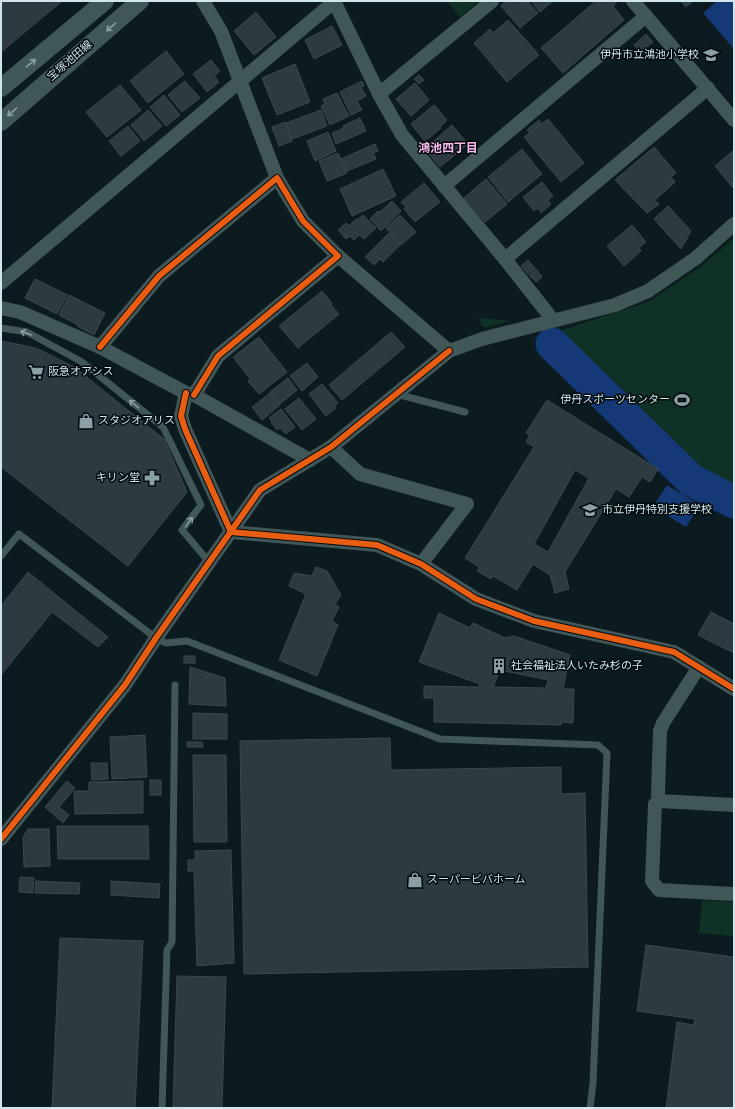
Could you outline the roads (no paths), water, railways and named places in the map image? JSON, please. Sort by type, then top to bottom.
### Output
[{"type":"street","points":[[1,88],[105,1]]},
{"type":"street","name":"宝塚池田線","points":[[1,122],[140,1]]},
{"type":"street","points":[[203,1],[221,31],[241,80],[277,178],[302,221],[338,256],[449,352]]},
{"type":"street","points":[[1,282],[334,1],[379,94],[402,135],[505,259],[553,320]]},
{"type":"street","points":[[379,94],[492,1]]},
{"type":"street","points":[[633,1],[734,120]]},
{"type":"street","points":[[444,186],[646,16]]},
{"type":"street","points":[[505,259],[708,88]]},
{"type":"street","points":[[100,347],[159,276],[277,178]]},
{"type":"street","points":[[1,839],[125,685],[156,638],[260,490],[331,447],[449,352],[482,339],[615,305],[648,291],[696,258],[734,224]]},
{"type":"street","points":[[231,532],[185,429],[181,416],[190,394],[218,356],[338,256]]},
{"type":"street","points":[[1,308],[20,312],[100,347],[190,394],[310,460]]},
{"type":"street","points":[[331,447],[360,474],[467,504],[420,564]]},
{"type":"street","points":[[231,532],[377,545],[420,564],[476,599],[534,621],[674,652],[734,689]]},
{"type":"street","points":[[699,667],[660,730],[659,801],[656,804],[652,881],[659,890],[734,894]]},
{"type":"street","points":[[659,801],[734,805]]},
{"type":"lane","points":[[1,328],[27,332],[82,362],[164,427],[201,505],[182,530],[210,563]]},
{"type":"lane","points":[[399,392],[404,396],[465,412]]},
{"type":"lane","points":[[1,556],[19,534],[166,644],[187,641],[440,739],[598,745],[607,753],[593,1083],[590,1108]]},
{"type":"lane","points":[[162,1108],[167,950],[172,942],[175,685]]},
{"type":"water","points":[[717,1],[734,1],[734,49],[703,13]]},
{"type":"water","points":[[667,485],[700,505],[686,527],[653,507]]},
{"type":"waterway","points":[[552,344],[691,480],[734,502]]},
{"type":"place","name":"伊丹市立鴻池小学校","points":[[711,55]]},
{"type":"place","name":"阪急オアシス","points":[[36,372]]},
{"type":"place","name":"伊丹スポーツセンター","points":[[682,400]]},
{"type":"place","name":"スタジオアリス","points":[[86,421]]},
{"type":"place","name":"キリン堂","points":[[152,478]]},
{"type":"place","name":"市立伊丹特別支援学校","points":[[590,510]]},
{"type":"place","name":"社会福祉法人いたみ杉の子","points":[[499,666]]},
{"type":"place","name":"スーパービバホーム","points":[[415,880]]},
{"type":"district","name":"鴻池四丁目","points":[[448,149]]}]
